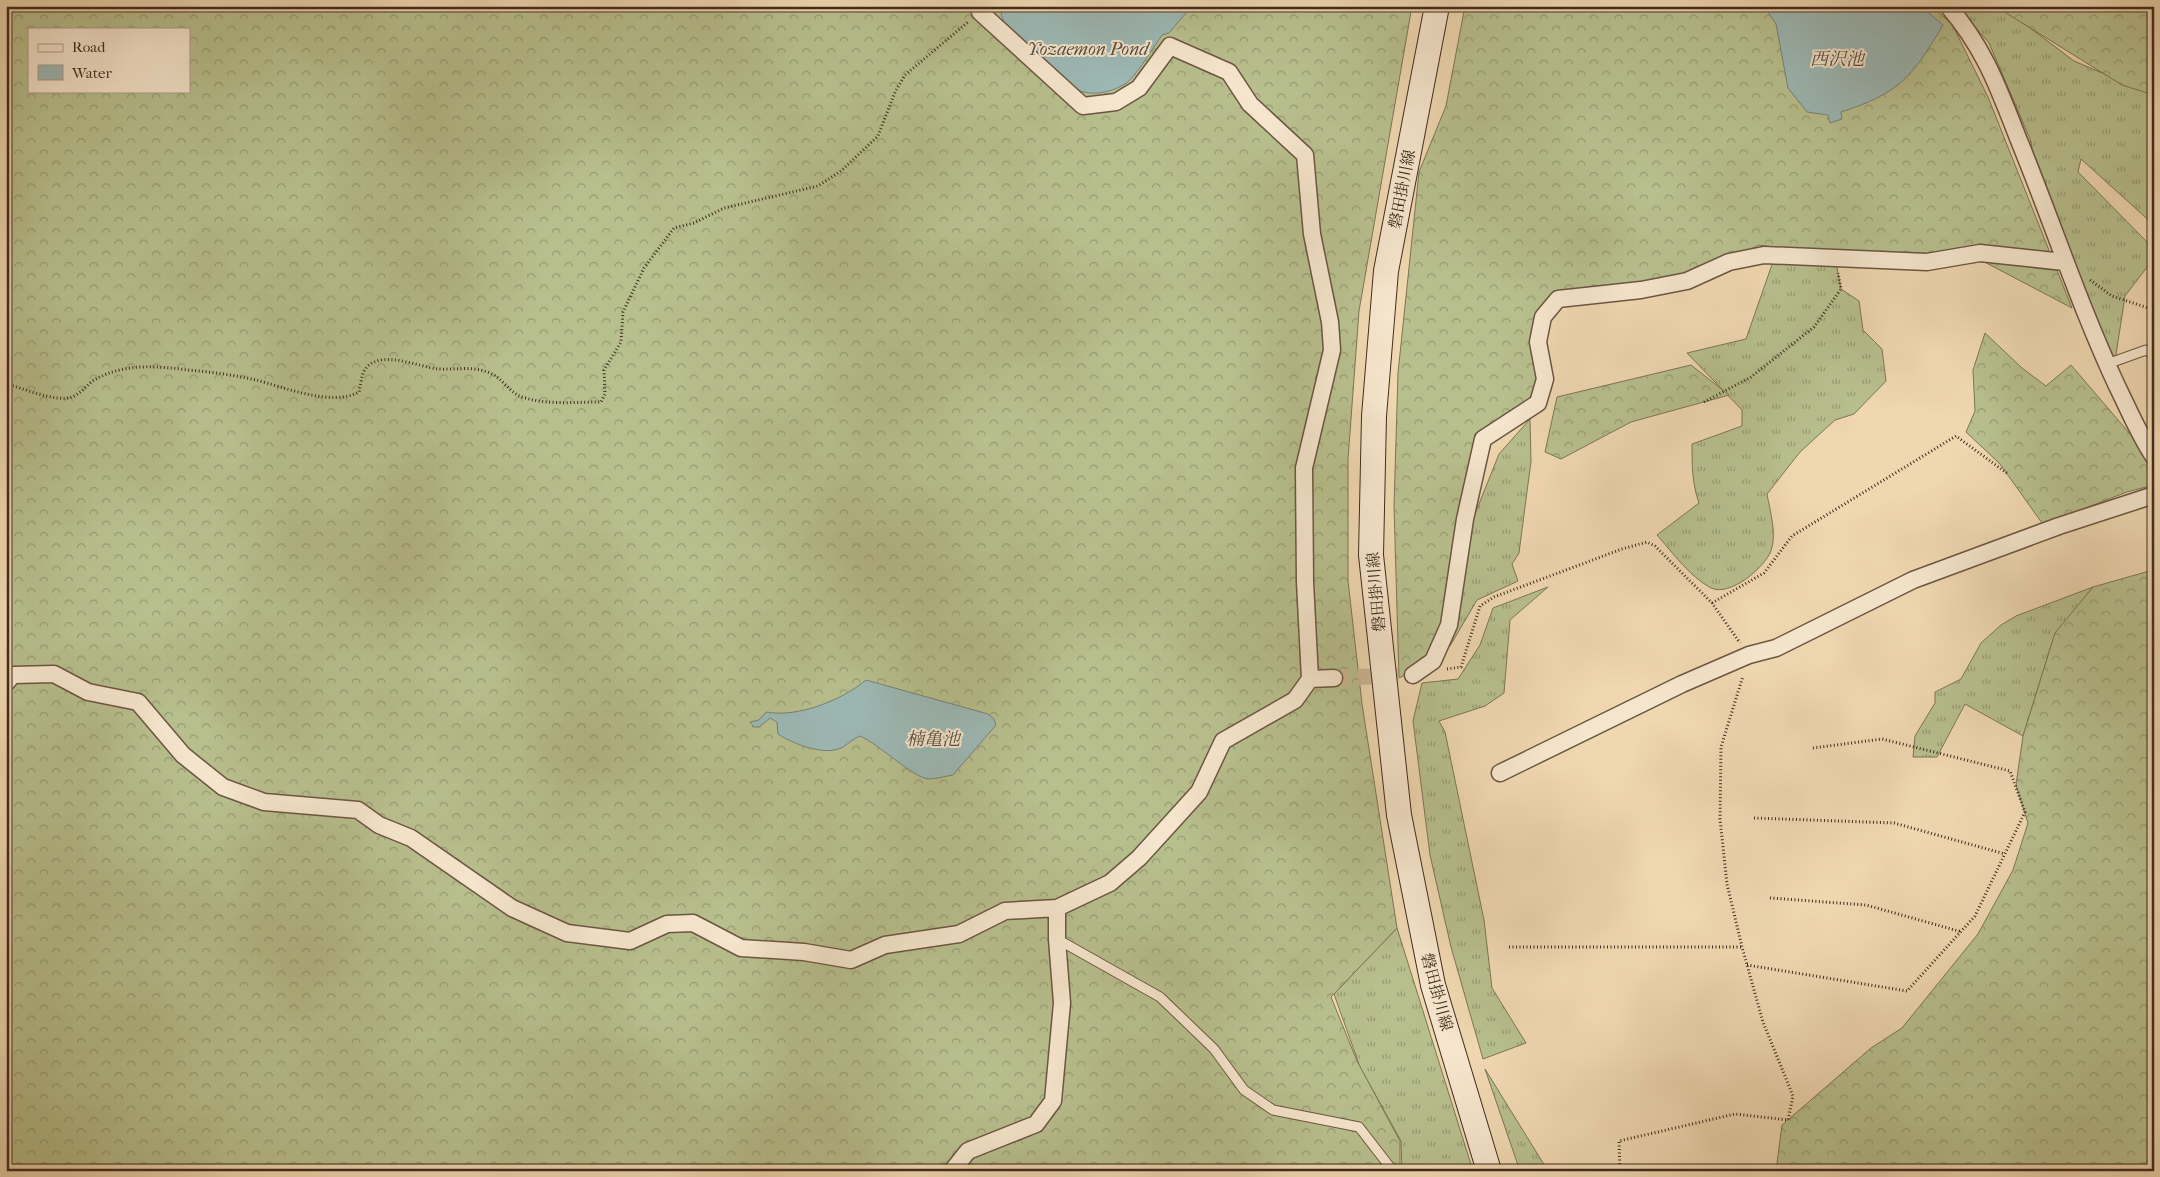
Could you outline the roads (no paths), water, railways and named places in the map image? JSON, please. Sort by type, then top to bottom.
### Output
[{"type":"main road","name":"磐田掛川線","points":[[1437,6],[1386,271],[1374,416],[1371,555],[1399,815],[1433,985],[1489,1171]]},
{"type":"street","points":[[1948,6],[1970,31],[1988,64],[2034,175],[2064,262],[2107,364],[2143,440],[2154,457]]},
{"type":"street","points":[[6,682],[13,675],[54,674],[88,692],[138,702],[183,756],[223,787],[264,802],[358,810],[379,824],[411,838],[512,908],[567,933],[630,941],[667,924],[693,923],[741,948],[804,952],[851,960],[885,945],[959,934],[1005,910],[1057,908],[1110,883],[1139,858],[1200,792],[1223,741],[1295,700],[1310,679],[1305,582],[1304,468],[1332,350],[1330,322],[1312,234],[1305,155],[1250,104],[1230,72],[1170,46],[1139,88],[1116,102],[1083,106],[979,9]]},
{"type":"street","points":[[1415,674],[1433,661],[1448,625],[1466,519],[1483,439],[1538,403],[1545,379],[1538,342],[1543,317],[1558,299],[1640,290],[1687,281],[1729,262],[1764,255],[1927,262],[1980,253],[2064,262]]},
{"type":"street","points":[[1500,773],[1682,684],[1749,656],[1776,648],[1912,580],[2059,526],[2154,495]]},
{"type":"street","points":[[1310,679],[1334,678]]},
{"type":"street","points":[[952,1171],[968,1150],[1036,1124],[1052,1101],[1062,1003],[1057,939],[1057,908]]},
{"type":"lane","points":[[2107,364],[2146,350],[2154,355]]},
{"type":"lane","points":[[1057,939],[1160,997],[1214,1049],[1244,1090],[1251,1095],[1273,1110],[1359,1127],[1393,1171]]},
{"type":"water","name":"Yozaemon Pond","points":[[1005,6],[1066,6],[1071,9],[1076,6],[1192,6],[1169,33],[1162,35],[1129,81],[1111,90],[1087,93],[1075,90],[1054,77],[1018,44],[1001,14]]},
{"type":"water","name":"西沢池","points":[[1764,6],[1927,6],[1925,10],[1943,25],[1922,58],[1902,81],[1877,98],[1841,112],[1842,119],[1830,123],[1828,115],[1807,112],[1788,88],[1776,24]]},
{"type":"water","name":"楠亀池","points":[[866,680],[988,714],[994,719],[996,725],[953,775],[929,779],[914,773],[860,736],[836,750],[819,750],[792,742],[778,734],[777,722],[770,718],[759,727],[754,727],[750,722],[759,720],[766,712],[792,712],[819,706],[845,694]]},
{"type":"tunnel","points":[[1334,678],[1413,675]]}]
